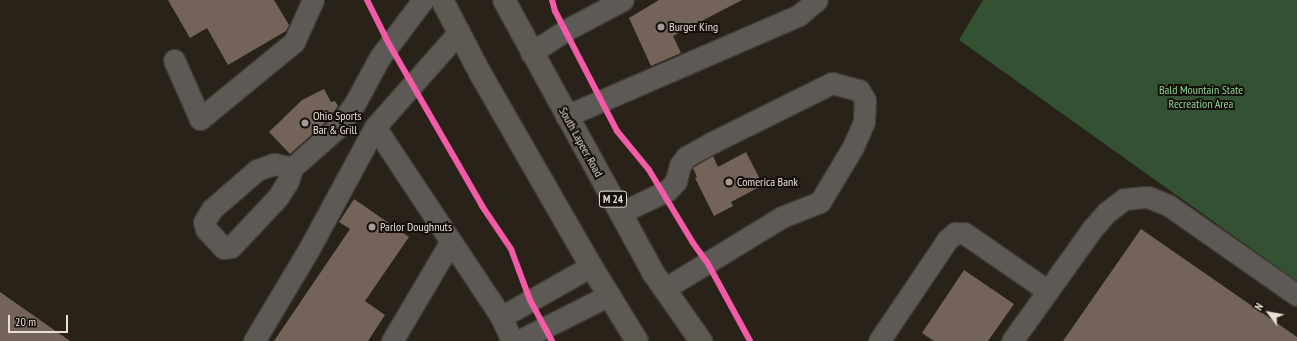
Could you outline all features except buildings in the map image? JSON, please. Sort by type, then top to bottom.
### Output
[{"type":"main road","points":[[442,0],[591,266],[638,341]]},
{"type":"main road","name":"South Lapeer Road","points":[[504,0],[620,213],[664,289],[700,341]]},
{"type":"lane","points":[[174,60],[200,119],[294,42],[313,0]]},
{"type":"lane","points":[[292,168],[337,128],[355,103],[380,56],[423,0]]},
{"type":"lane","points":[[532,53],[566,30],[623,0]]},
{"type":"lane","points":[[566,116],[799,15],[817,0]]},
{"type":"lane","points":[[254,341],[308,249],[375,127],[459,32]]},
{"type":"lane","points":[[620,213],[668,190],[676,181],[680,165],[686,157],[832,83],[859,90],[865,100],[864,122],[853,147],[820,202],[782,217],[664,289]]},
{"type":"lane","points":[[375,127],[450,243],[501,317],[512,341]]},
{"type":"lane","points":[[1013,341],[1106,212],[1124,200],[1148,197],[1168,205],[1297,295]]},
{"type":"lane","points":[[879,341],[947,240],[955,233],[964,234],[1048,291]]},
{"type":"lane","points":[[392,341],[450,243]]},
{"type":"lane","points":[[501,317],[591,266]]},
{"type":"lane","points":[[518,341],[609,295]]},
{"type":"green space","name":"Bald Mountain State Recreation Area","points":[[983,0],[1297,0],[1297,281],[959,40]]},
{"type":"cycle path","points":[[367,0],[389,44],[482,206],[511,249],[530,300],[552,341]]},
{"type":"cycle path","points":[[552,0],[555,11],[617,131],[649,170],[693,243],[707,262],[750,341]]},
{"type":"place","name":"Burger King","points":[[661,27]]},
{"type":"place","name":"Ohio Sports Bar & Grill","points":[[305,123]]},
{"type":"place","name":"Comerica Bank","points":[[729,182]]},
{"type":"place","name":"Parlor Doughnuts","points":[[372,227]]}]
